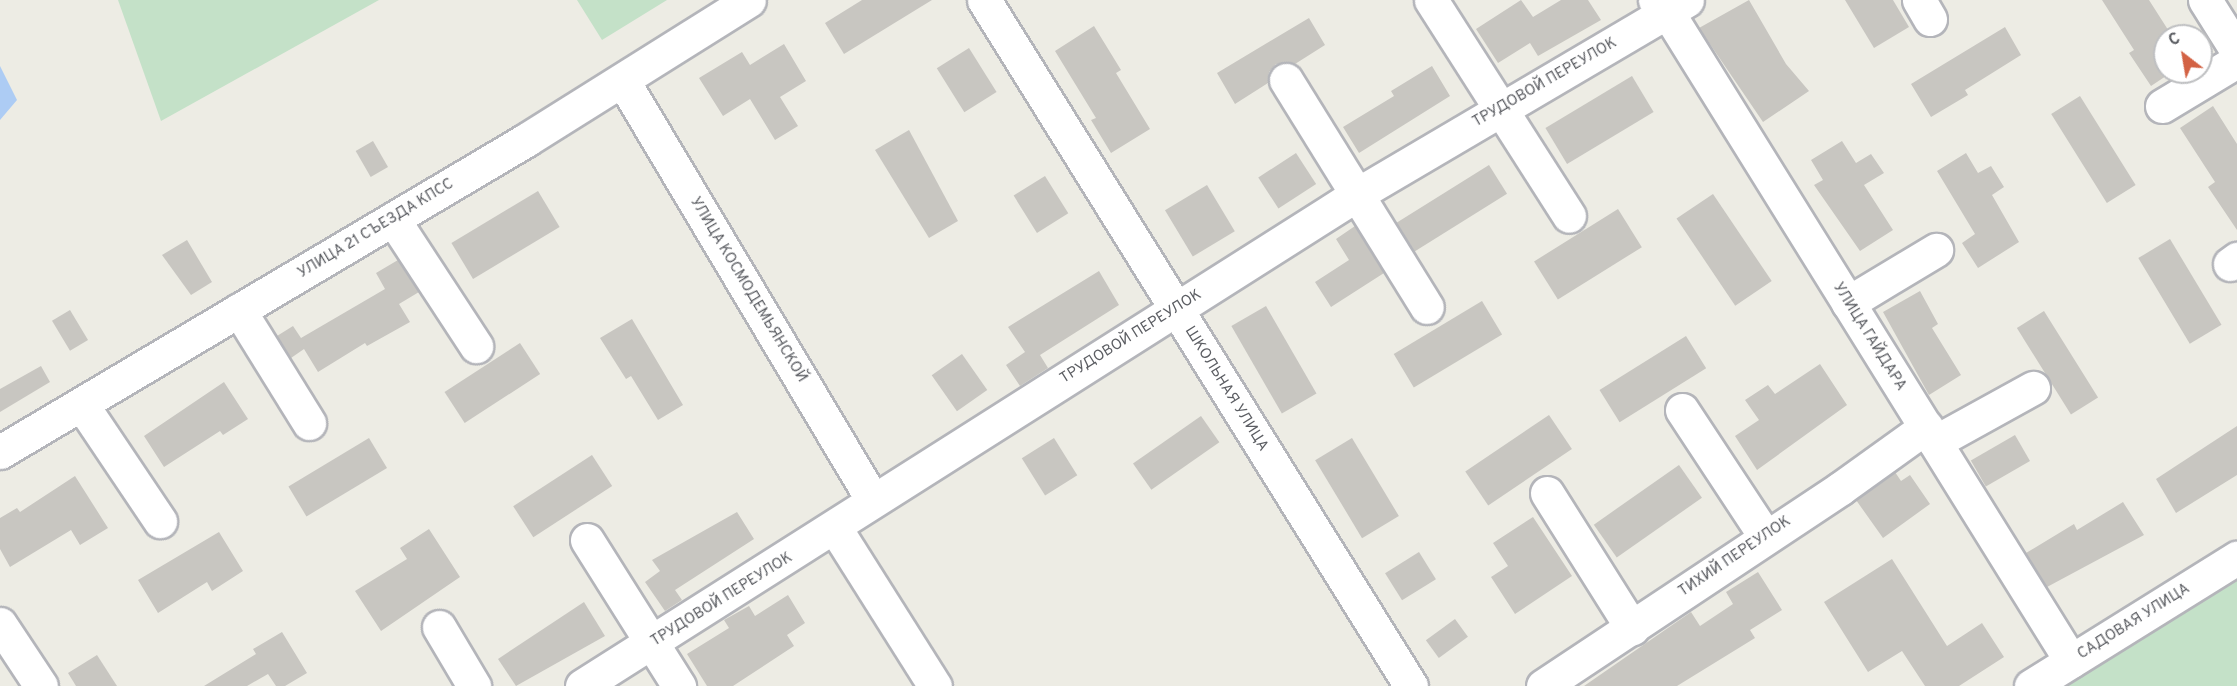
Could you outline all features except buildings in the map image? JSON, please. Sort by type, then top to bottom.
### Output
[{"type":"street","name":"УЛИЦА 21 СЪЕЗДА КПСС","points":[[0,452],[623,81],[748,0]]},
{"type":"street","name":"ШКОЛЬНАЯ УЛИЦА","points":[[984,0],[1411,686]]},
{"type":"street","points":[[1431,0],[1569,216]]},
{"type":"street","points":[[2205,0],[2237,51]]},
{"type":"street","name":"ТРУДОВОЙ ПЕРЕУЛОК","points":[[582,686],[835,528],[873,500],[1356,195],[1670,4]]},
{"type":"street","name":"УЛИЦА ГАЙДАРА","points":[[1670,4],[1848,303],[2071,661]]},
{"type":"street","points":[[2162,106],[2237,61]]},
{"type":"street","points":[[1286,80],[1427,307]]},
{"type":"street","name":"УЛИЦА КОСМОДЕМЬЯНСКОЙ","points":[[623,81],[873,500]]},
{"type":"street","points":[[393,219],[476,346]]},
{"type":"street","points":[[1848,303],[1935,250]]},
{"type":"street","points":[[239,310],[309,423]]},
{"type":"street","name":"ТИХИЙ ПЕРЕУЛОК","points":[[1543,686],[1765,536],[1841,488],[1930,435],[2033,388]]},
{"type":"street","points":[[82,405],[160,521]]},
{"type":"street","points":[[1682,410],[1765,536]]},
{"type":"street","points":[[1547,493],[1632,628]]},
{"type":"street","points":[[835,528],[935,686]]},
{"type":"street","points":[[587,540],[679,686]]},
{"type":"street","name":"САДОВАЯ УЛИЦА","points":[[2031,686],[2237,558]]},
{"type":"street","points":[[0,624],[35,684]]},
{"type":"street","points":[[439,627],[474,686]]},
{"type":"green space","points":[[118,0],[379,0],[161,121]]},
{"type":"green space","points":[[577,0],[667,0],[602,40]]},
{"type":"green space","points":[[2237,576],[2237,686],[2057,686]]},
{"type":"water","points":[[0,66],[17,100],[0,120]]}]
